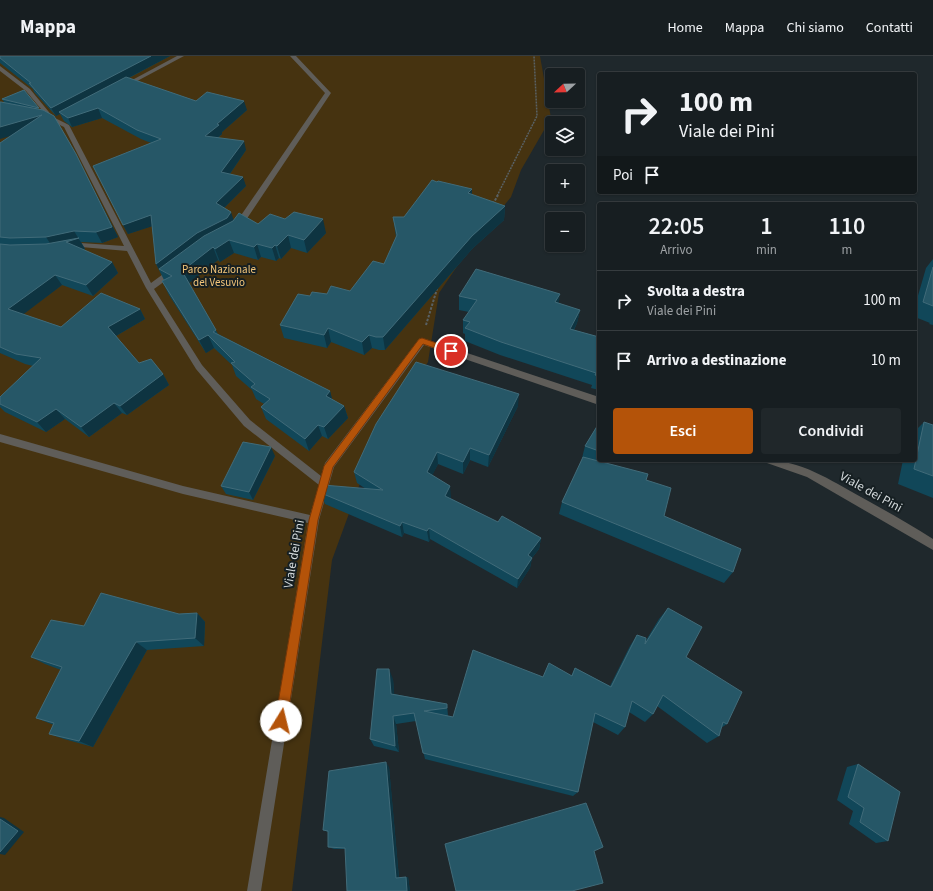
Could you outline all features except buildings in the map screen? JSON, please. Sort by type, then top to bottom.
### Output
[{"type":"street","points":[[119,88],[181,56]]},
{"type":"street","points":[[234,231],[328,93],[293,56]]},
{"type":"street","points":[[0,68],[28,90],[57,119],[67,126],[150,288],[199,367],[247,423],[324,484]]},
{"type":"street","points":[[36,115],[57,119]]},
{"type":"street","points":[[60,249],[81,245],[130,249]]},
{"type":"street","points":[[150,288],[181,264]]},
{"type":"street","points":[[422,341],[597,400]]},
{"type":"street","name":"Viale dei Pini","points":[[254,891],[314,520],[329,466],[422,341]]},
{"type":"street","points":[[0,438],[183,490],[314,520]]},
{"type":"street","name":"Viale dei Pini","points":[[776,462],[811,474],[907,528],[933,545]]},
{"type":"path","points":[[492,207],[537,116],[534,56]]},
{"type":"path","points":[[422,341],[430,309],[439,283]]},
{"type":"green space","name":"Parco Nazionale del Vesuvio","points":[[0,56],[540,56],[545,84],[545,108],[549,108],[551,116],[545,116],[545,128],[521,170],[511,197],[471,246],[439,293],[428,362],[374,445],[332,560],[292,891],[0,891]]},
{"type":"route","points":[[281,721],[314,520],[329,466],[422,341],[451,351]]}]
